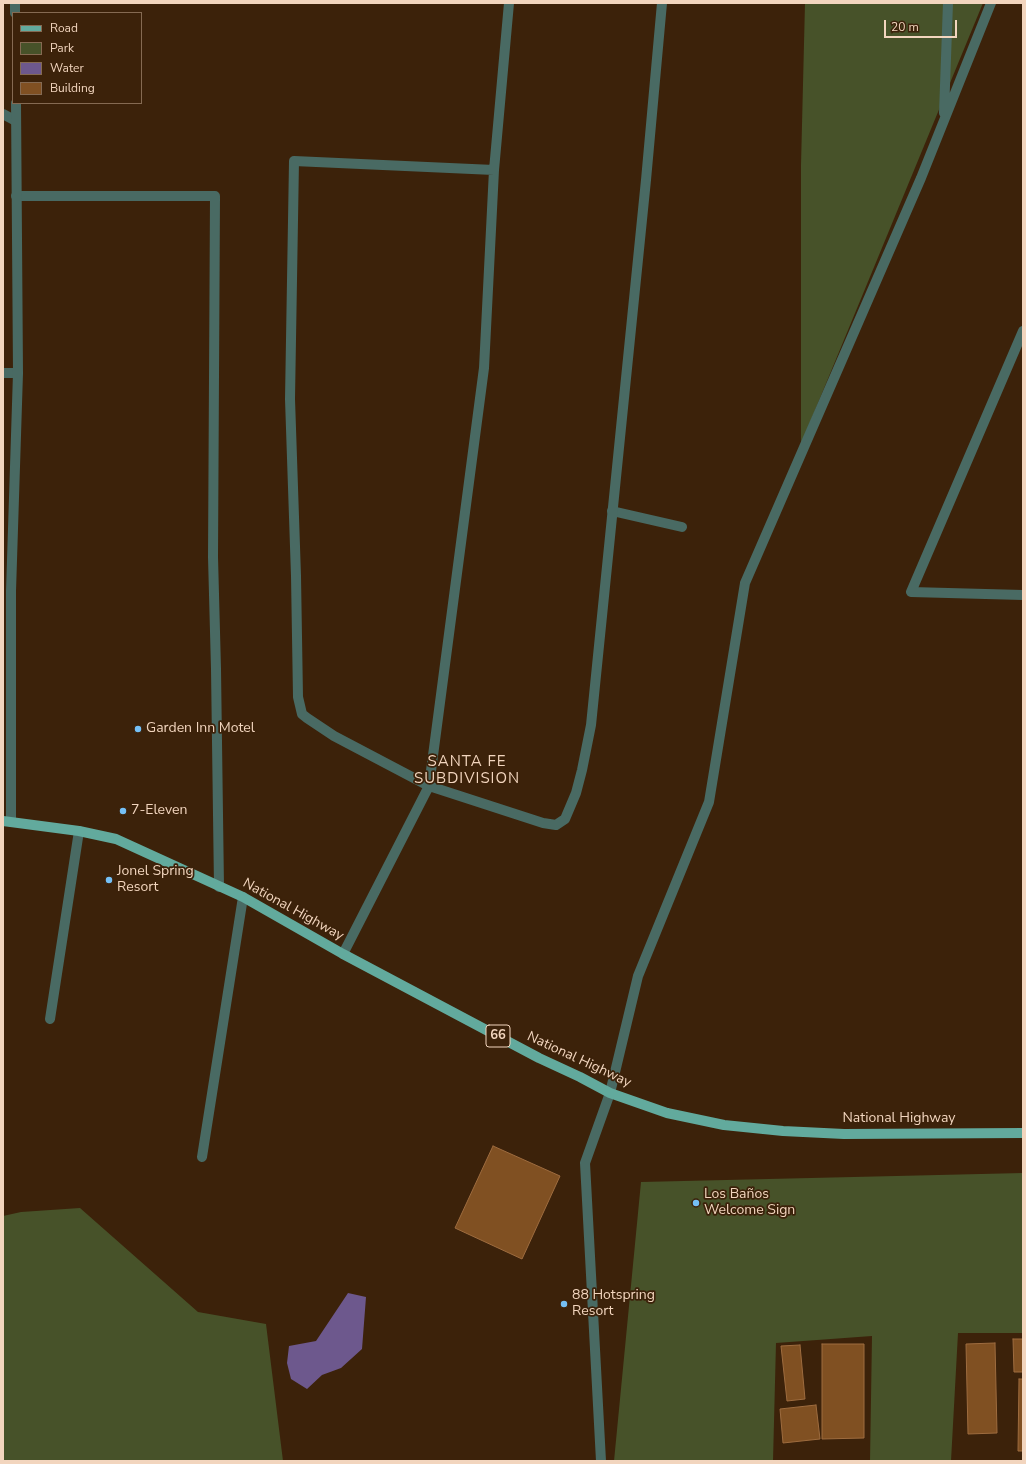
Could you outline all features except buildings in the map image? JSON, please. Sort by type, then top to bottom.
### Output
[{"type":"main road","name":"National Highway","points":[[7,821],[79,831],[116,839],[243,897],[343,954],[538,1058],[610,1092],[667,1113],[724,1125],[783,1131],[844,1134],[1023,1133]]},
{"type":"street","points":[[343,954],[429,786],[484,368],[494,170],[509,3]]},
{"type":"street","points":[[494,170],[294,161],[290,399],[296,576],[297,684],[299,705],[302,714],[334,736],[429,786],[542,822],[556,825],[566,819],[576,793],[591,725],[646,180],[662,3]]},
{"type":"street","points":[[944,121],[948,3]]},
{"type":"street","points":[[602,1461],[585,1163],[610,1092],[638,976],[709,802],[745,583],[921,178],[991,3]]},
{"type":"street","points":[[7,821],[7,591],[18,373],[16,104]]},
{"type":"street","points":[[3,114],[16,121]]},
{"type":"street","points":[[16,196],[215,196],[213,557],[219,887]]},
{"type":"street","points":[[1023,331],[911,592],[1023,595]]},
{"type":"street","points":[[3,373],[18,373]]},
{"type":"street","points":[[612,511],[682,527]]},
{"type":"street","points":[[50,1019],[79,831]]},
{"type":"street","points":[[202,1156],[243,897]]},
{"type":"green space","points":[[805,3],[983,3],[801,444],[801,165]]},
{"type":"green space","points":[[1023,1173],[1023,1333],[958,1333],[951,1461],[870,1461],[872,1336],[776,1343],[773,1461],[614,1461],[641,1182]]},
{"type":"green space","points":[[80,1208],[198,1312],[266,1324],[283,1461],[3,1461],[3,1216],[21,1212]]},
{"type":"water","points":[[348,1293],[366,1297],[362,1349],[341,1368],[322,1375],[307,1389],[291,1379],[287,1363],[289,1346],[316,1341]]},
{"type":"place","name":"Garden Inn Motel","points":[[138,729]]},
{"type":"place","name":"7-Eleven","points":[[123,811]]},
{"type":"place","name":"Jonel Spring Resort","points":[[109,880]]},
{"type":"place","name":"Los Baños Welcome Sign","points":[[696,1203]]},
{"type":"place","name":"88 Hotspring Resort","points":[[564,1304]]},
{"type":"district","name":"SANTA FE SUBDIVISION","points":[[467,770]]}]
